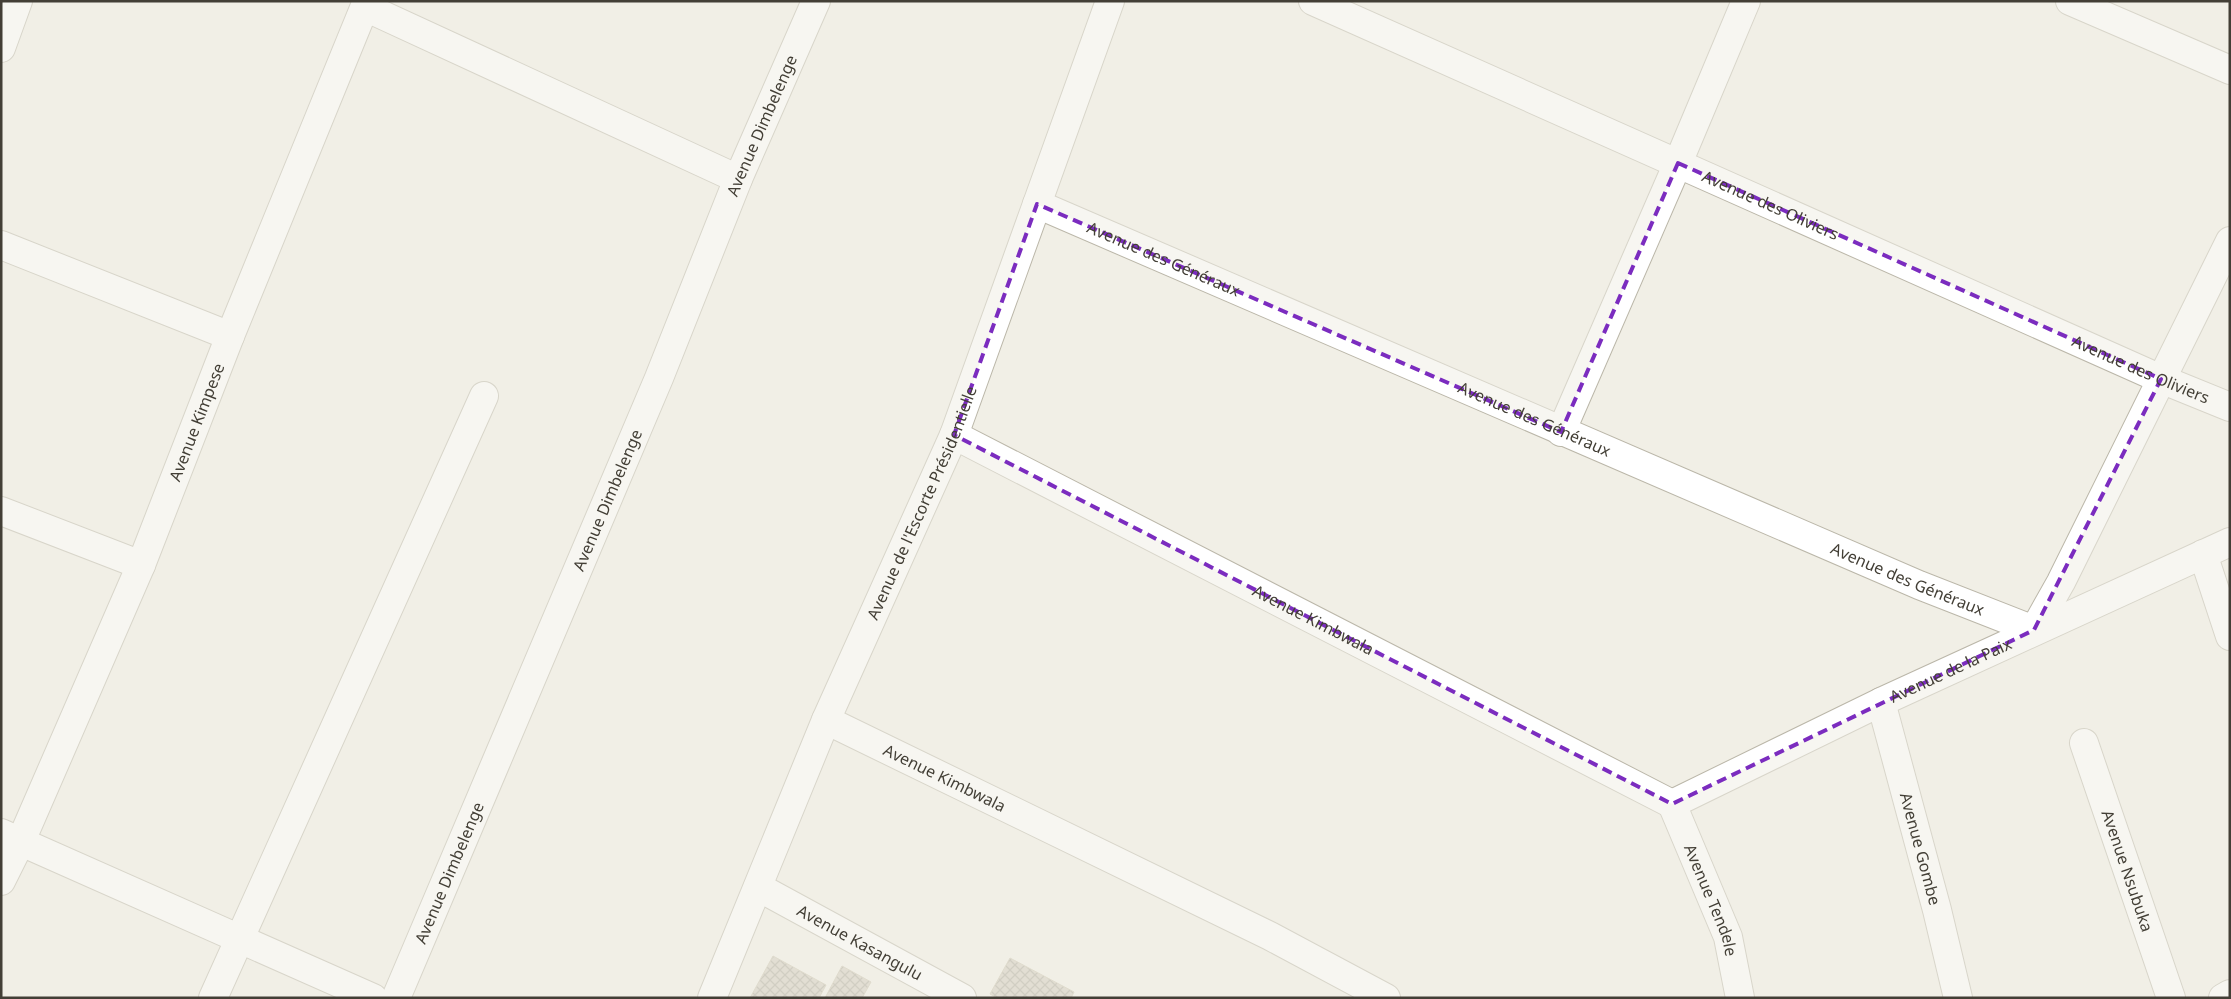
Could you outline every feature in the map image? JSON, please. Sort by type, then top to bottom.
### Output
[{"type":"street","points":[[1,48],[18,1]]},
{"type":"street","name":"Avenue Dimbelenge","points":[[396,998],[659,378],[738,179],[816,1]]},
{"type":"street","name":"Avenue de l'Escorte Présidentielle","points":[[712,998],[826,720],[954,435],[1110,1]]},
{"type":"street","name":"Avenue des Oliviers","points":[[1313,1],[2161,379],[2230,406]]},
{"type":"street","points":[[1561,432],[1746,1]]},
{"type":"street","points":[[2070,1],[2230,70]]},
{"type":"street","points":[[366,4],[738,179]]},
{"type":"street","name":"Avenue Kimpese","points":[[1,881],[11,837],[141,564],[230,336],[366,4]]},
{"type":"street","name":"Avenue des Généraux","points":[[1036,204],[1919,586],[2034,630]]},
{"type":"street","points":[[2034,630],[2061,582],[2230,241]]},
{"type":"street","points":[[1,245],[230,336]]},
{"type":"street","points":[[213,998],[484,396]]},
{"type":"street","name":"Avenue Kimbwala","points":[[954,435],[1672,804]]},
{"type":"street","points":[[1,511],[141,564]]},
{"type":"street","name":"Avenue de la Paix","points":[[1672,804],[2034,630],[2230,542]]},
{"type":"street","points":[[2203,554],[2230,636]]},
{"type":"street","name":"Avenue Gombe","points":[[1881,702],[1937,910],[1958,998]]},
{"type":"street","name":"Avenue Kimbwala","points":[[826,720],[1270,936],[1386,998]]},
{"type":"street","name":"Avenue Nsubuka","points":[[2084,743],[2171,998]]},
{"type":"street","name":"Avenue Tendele","points":[[1672,804],[1728,937],[1740,998]]},
{"type":"street","points":[[11,837],[373,998]]},
{"type":"street","name":"Avenue Kasangulu","points":[[758,887],[962,998]]},
{"type":"street","points":[[2224,998],[2230,994]]},
{"type":"highlighted area","points":[[1678,163],[2161,379],[2034,630],[1672,804],[954,435],[1037,204],[1561,432]]},
{"type":"building","points":[[773,956],[826,985],[819,998],[750,998]]},
{"type":"building","points":[[1010,958],[1074,992],[1071,998],[997,998],[990,994]]},
{"type":"building","points":[[842,966],[871,982],[862,998],[825,998]]}]
